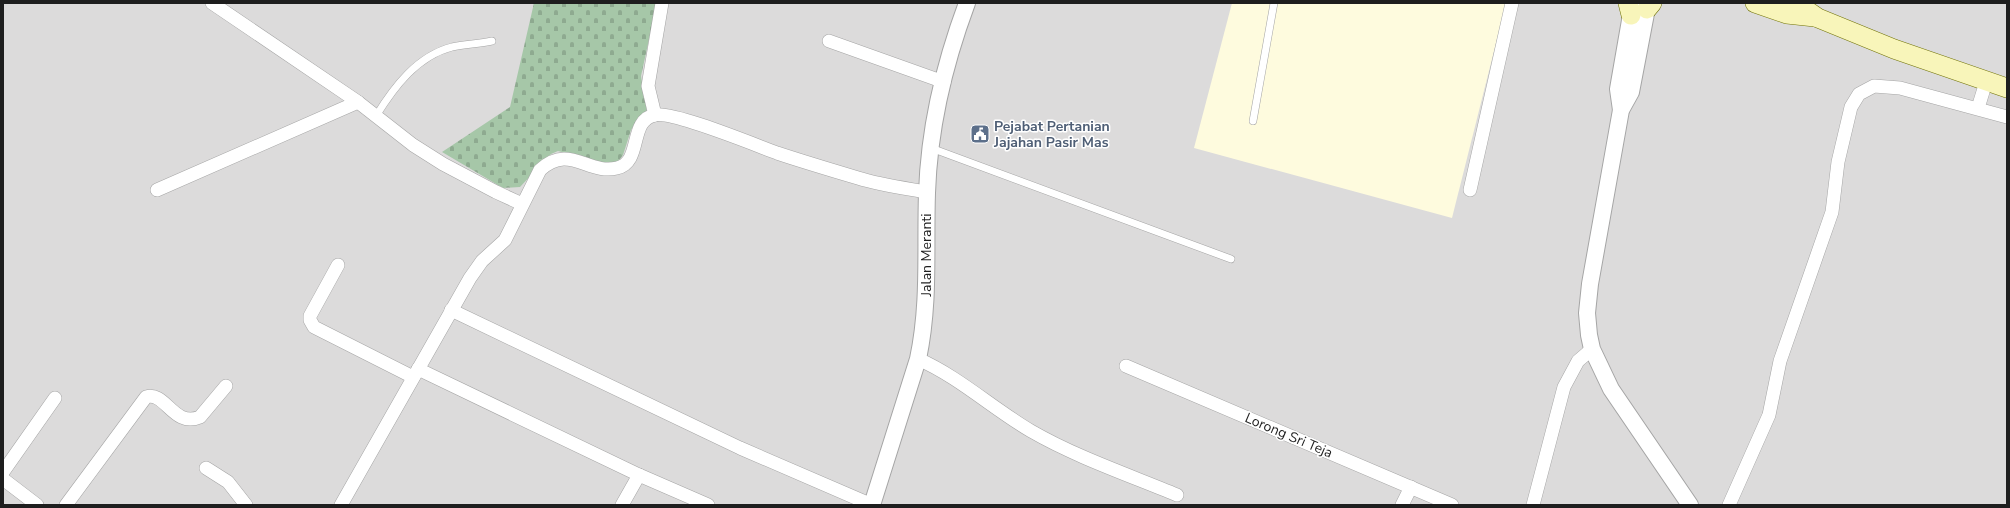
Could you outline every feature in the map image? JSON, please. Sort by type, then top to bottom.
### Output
[{"type":"main road","points":[[1755,3],[1787,14],[1818,18]]},
{"type":"main road","points":[[1796,3],[1818,18],[1894,49],[2007,88]]},
{"type":"street","points":[[212,3],[358,102],[413,145],[443,164],[522,204]]},
{"type":"street","points":[[655,115],[648,86],[662,3]]},
{"type":"street","name":"Jalan Meranti","points":[[872,505],[918,359],[926,312],[927,192],[931,148],[944,82],[958,28],[967,3]]},
{"type":"street","points":[[1470,190],[1512,3]]},
{"type":"street","points":[[1640,6],[1631,92],[1621,110],[1590,284],[1587,313],[1592,349],[1611,389],[1690,505]]},
{"type":"street","points":[[829,42],[944,82]]},
{"type":"street","points":[[1978,108],[1986,82]]},
{"type":"street","points":[[1728,505],[1769,415],[1780,362],[1832,212],[1838,162],[1851,106],[1859,94],[1874,86],[1900,88],[2007,117]]},
{"type":"street","points":[[157,190],[358,102]]},
{"type":"street","points":[[341,505],[451,310],[482,261],[505,240],[540,170],[547,163],[556,159],[565,158],[609,170],[619,168],[628,161],[634,150],[638,128],[647,119],[655,115],[686,120],[778,153],[860,179],[927,192]]},
{"type":"street","points":[[338,265],[310,316],[314,327],[708,505]]},
{"type":"street","points":[[451,310],[740,448],[872,505]]},
{"type":"street","points":[[1532,505],[1564,387],[1578,361],[1592,349]]},
{"type":"street","points":[[918,359],[947,375],[1029,430],[1049,441],[1178,496]]},
{"type":"street","name":"Lorong Sri Teja","points":[[1126,366],[1452,505]]},
{"type":"street","points":[[66,505],[146,397],[155,397],[182,418],[194,419],[200,417],[226,386]]},
{"type":"street","points":[[3,472],[54,398]]},
{"type":"street","points":[[206,468],[228,482],[246,505]]},
{"type":"street","points":[[622,505],[639,475]]},
{"type":"street","points":[[3,479],[37,505]]},
{"type":"street","points":[[1402,505],[1411,487]]},
{"type":"lane","points":[[1253,120],[1274,3]]},
{"type":"lane","points":[[376,116],[396,86],[426,58],[454,47],[492,41]]},
{"type":"lane","points":[[931,148],[1231,259]]},
{"type":"shaded area","points":[[3,3],[2007,3],[2007,505],[3,505]]},
{"type":"shaded area","points":[[1232,3],[1506,3],[1452,218],[1194,148]]},
{"type":"green space","points":[[534,3],[657,3],[641,76],[647,112],[643,113],[631,130],[623,155],[617,163],[605,163],[558,151],[551,154],[520,187],[503,188],[442,152],[510,107]]},
{"type":"place","name":"Pejabat Pertanian Jajahan Pasir Mas","points":[[980,134]]}]
